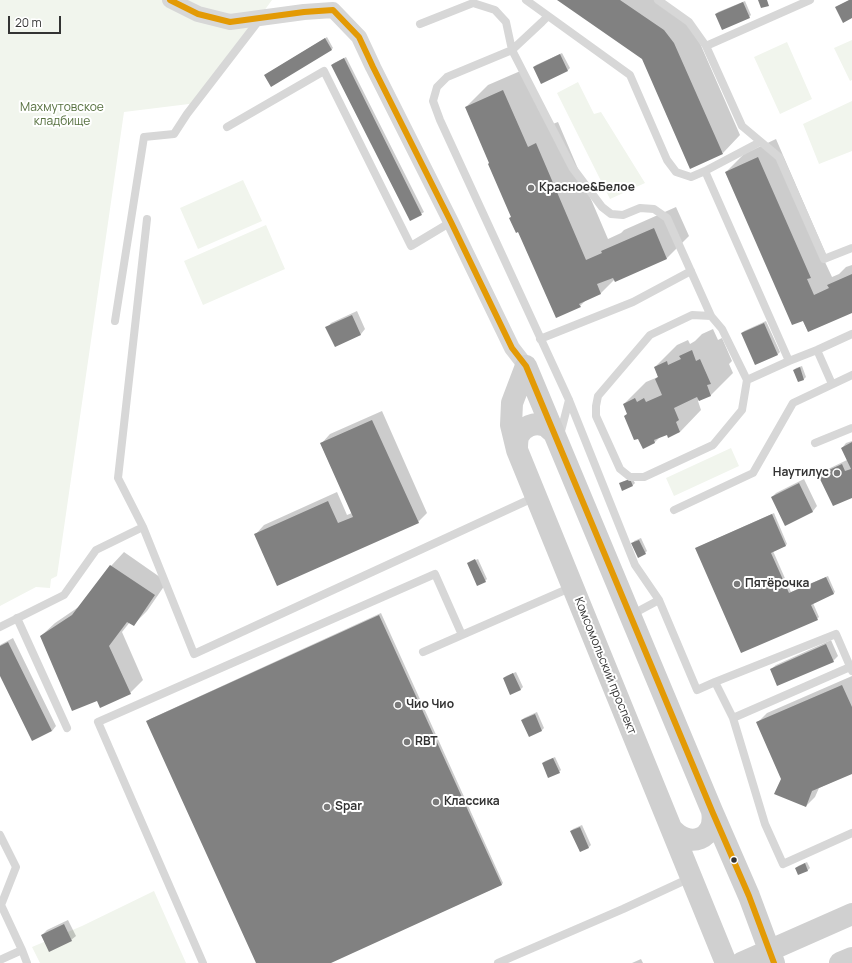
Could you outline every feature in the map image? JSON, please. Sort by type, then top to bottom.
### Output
[{"type":"street","points":[[170,0],[198,14],[230,22],[304,12],[330,5],[359,37],[512,348],[526,366],[749,896],[771,957]]},
{"type":"street","name":"Комсомольский проспект","points":[[526,366],[512,403],[511,425],[517,450],[726,963]]},
{"type":"street","points":[[517,450],[517,442],[522,430],[534,424],[545,426],[556,438]]},
{"type":"street","points":[[671,828],[682,838],[689,840],[696,839],[709,832],[714,818],[712,811]]},
{"type":"street","points":[[741,963],[771,957],[852,914]]},
{"type":"street","points":[[840,963],[852,958]]},
{"type":"lane","points":[[526,0],[630,75],[667,160],[676,172],[691,177],[760,142]]},
{"type":"lane","points":[[658,0],[689,22],[706,46],[742,126],[779,157],[824,259],[852,248]]},
{"type":"lane","points":[[706,46],[810,0]]},
{"type":"lane","points":[[420,24],[473,3],[495,10],[506,22],[512,50],[572,167],[602,206],[611,214],[623,215],[640,208],[654,208],[667,218],[711,316],[722,329],[747,380],[742,410],[713,444],[644,477],[630,476],[620,469],[596,416],[598,396],[650,335],[692,315],[711,316]]},
{"type":"lane","points":[[548,16],[512,50],[447,77],[437,87],[433,101],[568,400],[635,565],[659,600],[697,690],[836,634],[851,669],[733,718]]},
{"type":"lane","points":[[115,321],[144,137],[174,134],[261,18]]},
{"type":"lane","points":[[226,127],[324,71],[411,246],[451,222]]},
{"type":"lane","points":[[705,171],[789,361]]},
{"type":"lane","points":[[147,219],[118,478],[144,527],[194,654],[536,497]]},
{"type":"lane","points":[[540,339],[634,302],[691,271]]},
{"type":"lane","points":[[747,380],[852,334]]},
{"type":"lane","points":[[817,350],[832,384]]},
{"type":"lane","points":[[674,510],[752,473],[793,402],[852,375]]},
{"type":"lane","points":[[556,438],[568,400]]},
{"type":"lane","points":[[815,443],[852,428]]},
{"type":"lane","points":[[0,627],[64,594],[96,550],[144,527]]},
{"type":"lane","points":[[203,963],[98,722],[435,574],[462,635]]},
{"type":"lane","points":[[423,652],[572,587]]},
{"type":"lane","points":[[630,615],[659,600]]},
{"type":"lane","points":[[18,618],[67,728]]},
{"type":"lane","points":[[715,682],[733,718],[765,824],[783,864],[852,833]]},
{"type":"lane","points":[[0,835],[16,867],[1,906],[27,963]]},
{"type":"lane","points":[[498,963],[691,878]]},
{"type":"lane","points":[[0,960],[22,950]]},
{"type":"green space","name":"Махмутовское кладбище","points":[[0,0],[272,0],[197,103],[124,112],[57,576],[51,579],[50,588],[36,587],[0,606]]},
{"type":"green space","points":[[852,40],[852,80],[850,81],[834,48]]},
{"type":"green space","points":[[787,42],[812,99],[780,114],[754,57]]},
{"type":"green space","points":[[578,82],[594,114],[601,112],[645,183],[610,199],[557,93]]},
{"type":"green space","points":[[852,101],[852,151],[819,164],[803,124]]},
{"type":"green space","points":[[243,180],[262,221],[198,249],[180,208]]},
{"type":"green space","points":[[266,225],[285,269],[203,305],[184,261]]},
{"type":"green space","points":[[731,448],[739,466],[674,496],[666,478]]},
{"type":"green space","points":[[154,891],[186,963],[40,963],[32,947],[82,926]]},
{"type":"building","points":[[557,0],[620,0],[664,30],[674,43],[723,154],[690,169],[642,59]]},
{"type":"building","points":[[758,0],[767,0],[769,6],[761,8]]},
{"type":"building","points":[[852,0],[852,18],[843,23],[835,7]]},
{"type":"building","points":[[743,2],[750,18],[722,30],[715,14]]},
{"type":"building","points":[[325,38],[332,50],[271,87],[264,75]]},
{"type":"building","points":[[560,54],[568,71],[541,84],[533,67]]},
{"type":"building","points":[[344,58],[422,215],[410,221],[331,65]]},
{"type":"building","points":[[503,90],[528,147],[536,143],[586,260],[602,253],[601,251],[654,228],[667,259],[615,282],[613,278],[597,284],[601,294],[579,304],[581,307],[556,318],[518,232],[516,233],[509,218],[511,217],[465,107]]},
{"type":"building","points":[[758,157],[811,278],[807,279],[814,295],[829,288],[827,285],[852,274],[852,313],[808,332],[803,321],[792,325],[725,172]]},
{"type":"building","points":[[352,315],[361,335],[335,347],[325,327]]},
{"type":"building","points":[[764,323],[778,355],[755,365],[741,333]]},
{"type":"building","points":[[692,350],[696,361],[700,359],[711,384],[707,385],[711,396],[699,401],[697,397],[674,408],[679,420],[676,422],[680,432],[668,438],[667,435],[654,440],[655,443],[643,449],[638,439],[634,440],[624,416],[627,414],[623,404],[635,398],[637,402],[644,398],[646,402],[662,395],[655,379],[658,377],[654,367],[667,361],[668,365],[681,359],[679,356]]},
{"type":"building","points":[[800,367],[804,380],[798,382],[793,370]]},
{"type":"building","points":[[372,420],[419,523],[277,586],[254,534],[328,501],[338,523],[353,517],[320,443]]},
{"type":"building","name":"Наутилус","points":[[852,442],[852,498],[833,506],[818,475],[842,464],[845,471],[851,469],[841,448]]},
{"type":"building","points":[[630,479],[633,486],[622,491],[619,483]]},
{"type":"building","points":[[799,483],[813,512],[785,526],[771,497]]},
{"type":"building","points":[[772,514],[786,546],[771,553],[789,593],[826,577],[834,594],[811,605],[818,620],[741,653],[695,548]]},
{"type":"building","points":[[639,540],[646,554],[638,558],[631,543]]},
{"type":"building","points":[[475,559],[486,582],[477,586],[467,563]]},
{"type":"building","points":[[110,565],[155,595],[134,626],[127,622],[109,646],[131,694],[100,708],[97,701],[72,711],[40,636],[72,615]]},
{"type":"building","points":[[379,615],[502,885],[331,963],[256,963],[146,721]]},
{"type":"building","points":[[8,642],[52,731],[32,741],[0,676],[0,646]]},
{"type":"building","points":[[826,644],[834,662],[777,686],[770,669]]},
{"type":"building","points":[[513,673],[521,690],[510,695],[503,678]]},
{"type":"building","points":[[842,685],[852,707],[852,774],[812,791],[806,807],[774,794],[781,779],[756,722]]},
{"type":"building","points":[[535,714],[542,731],[529,737],[521,720]]},
{"type":"building","points":[[553,758],[560,773],[548,778],[542,763]]},
{"type":"building","points":[[580,827],[589,848],[580,852],[570,831]]},
{"type":"building","points":[[805,863],[808,871],[798,875],[795,868]]},
{"type":"building","points":[[64,924],[72,941],[49,952],[41,935]]},
{"type":"transit line","points":[[170,0],[198,14],[230,22],[304,12],[333,10],[359,37],[512,348],[526,366],[749,896],[774,963]]},
{"type":"place","name":"Красное&Белое","points":[[531,188]]},
{"type":"place","name":"Наутилус","points":[[837,473]]},
{"type":"place","name":"Пятёрочка","points":[[737,584]]},
{"type":"place","name":"Чио Чио","points":[[398,705]]},
{"type":"place","name":"RBT","points":[[407,742]]},
{"type":"place","name":"Классика","points":[[436,802]]},
{"type":"place","name":"Spar","points":[[327,807]]}]
